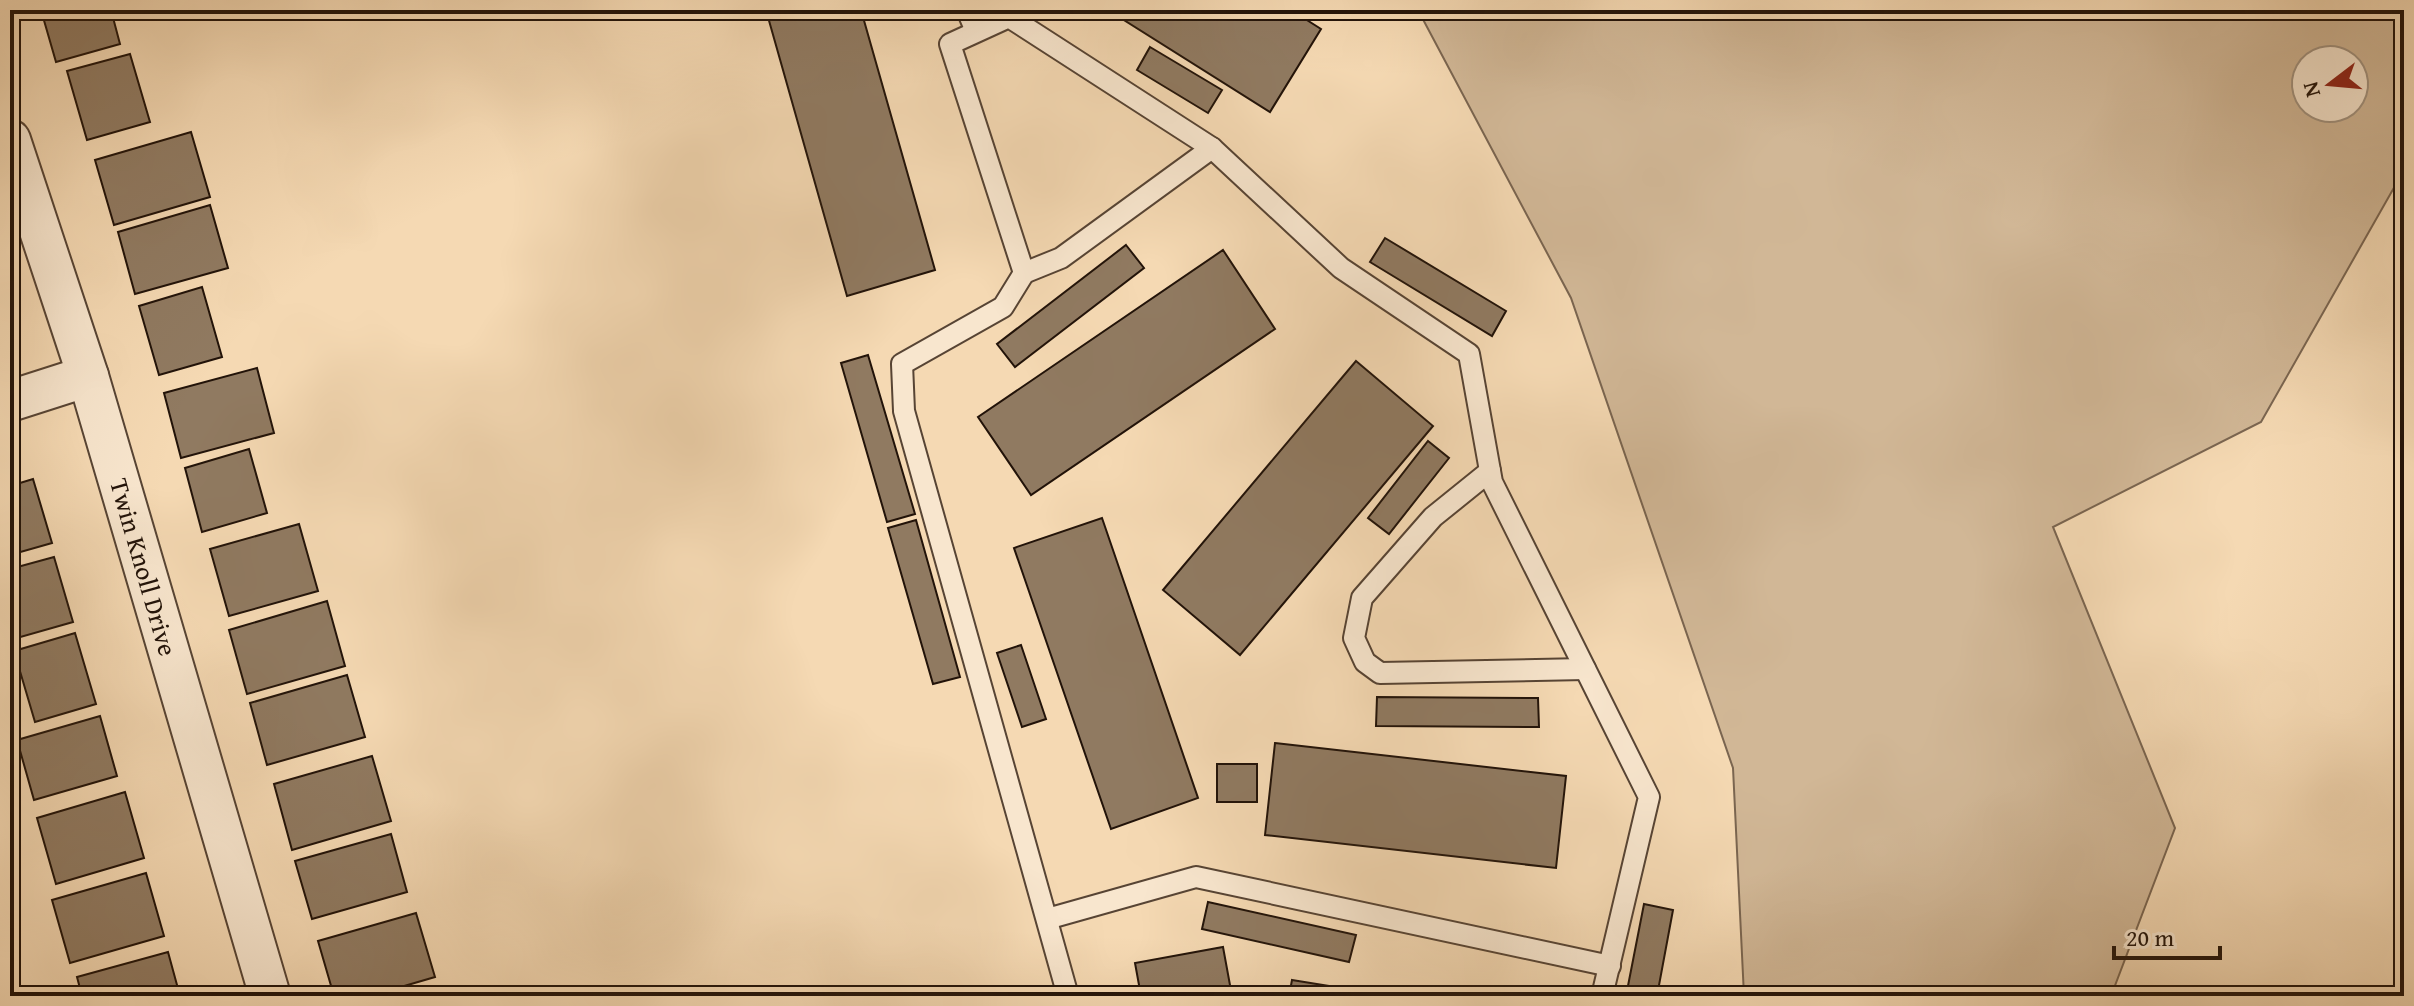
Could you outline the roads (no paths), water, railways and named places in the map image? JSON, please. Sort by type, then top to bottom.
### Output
[{"type":"street","name":"Twin Knoll Drive","points":[[10,140],[88,376],[270,996]]},
{"type":"street","points":[[10,401],[88,376]]},
{"type":"lane","points":[[967,10],[976,31]]},
{"type":"lane","points":[[1024,273],[950,44],[1009,17],[1212,148],[1341,268],[1469,354],[1492,482],[1649,797],[1602,996]]},
{"type":"lane","points":[[1068,996],[904,411],[902,364],[1003,307],[1024,273],[1061,258],[1212,148]]},
{"type":"lane","points":[[1490,471],[1433,517],[1362,598],[1354,638],[1365,662],[1380,673],[1585,669]]},
{"type":"lane","points":[[1047,919],[1196,877],[1610,966]]}]
